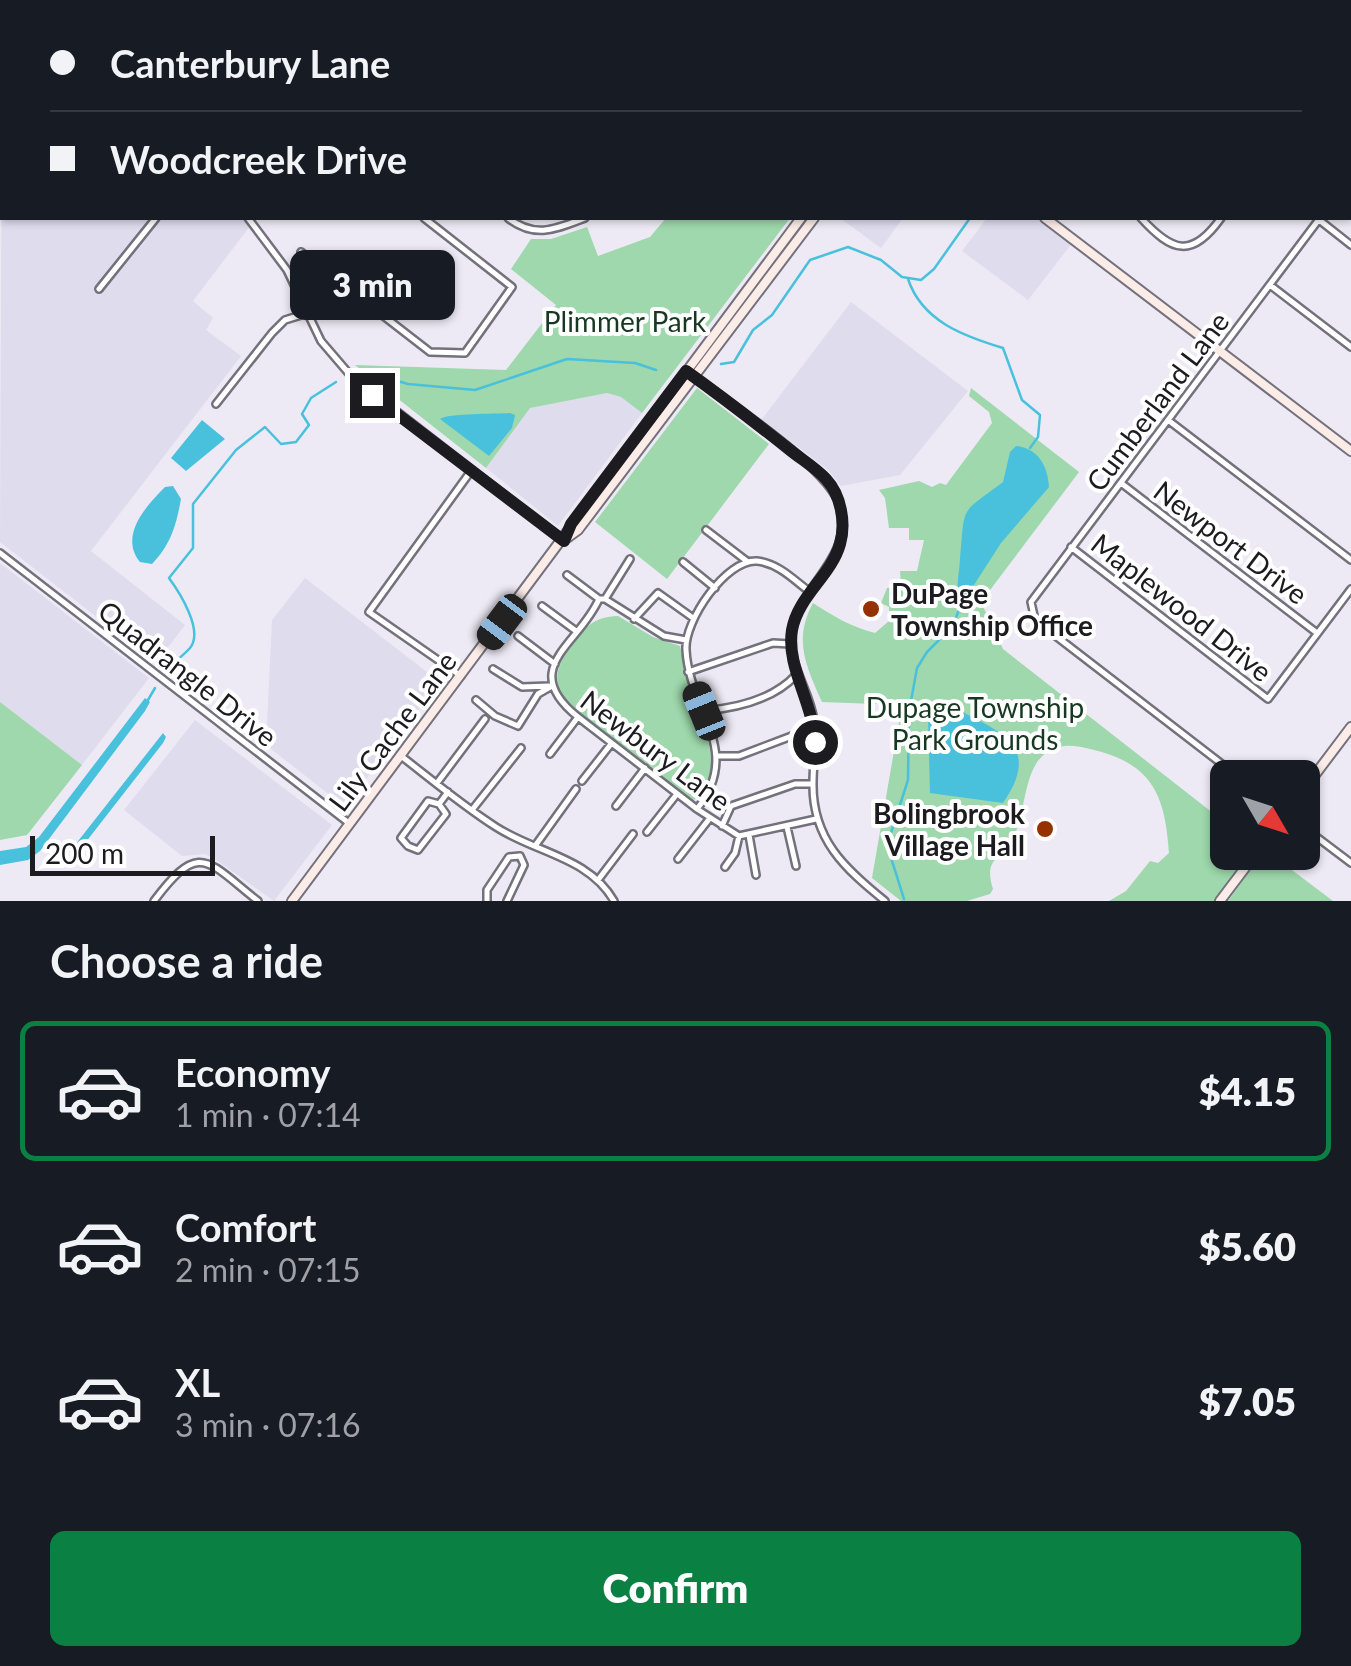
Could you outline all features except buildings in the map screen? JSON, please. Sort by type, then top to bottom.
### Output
[{"type":"street","points":[[100,289],[154,220]]},
{"type":"street","points":[[253,220],[287,270],[321,340],[351,376],[470,472],[564,541]]},
{"type":"street","points":[[301,252],[430,352],[465,352],[512,287],[427,220]]},
{"type":"street","points":[[511,220],[532,232],[580,220]]},
{"type":"street","name":"Lily Cache Lane","points":[[292,901],[564,541],[578,530],[801,220]]},
{"type":"street","name":"Lily Cache Lane","points":[[690,374],[812,220]]},
{"type":"street","points":[[1049,220],[1351,451]]},
{"type":"street","points":[[1143,220],[1166,242],[1187,246],[1204,238],[1219,220]]},
{"type":"street","name":"Cumberland Lane","points":[[1217,760],[1035,620],[1031,602],[1318,220]]},
{"type":"street","points":[[1321,220],[1351,244]]},
{"type":"street","points":[[1187,246],[1189,255]]},
{"type":"street","points":[[216,404],[272,333],[285,320],[301,315],[332,274]]},
{"type":"street","points":[[1270,285],[1351,347]]},
{"type":"street","points":[[690,374],[826,478],[841,508],[840,544],[792,627],[791,644],[797,674],[814,718],[812,784],[816,819],[836,858],[885,901]]},
{"type":"street","points":[[1168,420],[1351,560]]},
{"type":"street","points":[[461,676],[369,612],[470,472]]},
{"type":"street","name":"Newport Drive","points":[[1121,482],[1318,633]]},
{"type":"street","points":[[706,530],[749,562],[778,567],[810,592]]},
{"type":"street","name":"Maplewood Drive","points":[[1071,547],[1268,698],[1318,633]]},
{"type":"street","points":[[749,552],[749,562]]},
{"type":"street","name":"Quadrangle Drive","points":[[0,553],[350,824]]},
{"type":"street","name":"Newbury Lane","points":[[630,559],[555,664],[552,686],[560,702],[697,810],[739,836],[816,819]]},
{"type":"street","points":[[683,562],[716,588]]},
{"type":"street","points":[[697,810],[708,795],[717,756],[688,672],[686,640],[693,618],[716,588],[729,572],[749,562]]},
{"type":"street","points":[[567,575],[634,620],[664,636],[686,640]]},
{"type":"street","points":[[1318,633],[1351,589]]},
{"type":"street","points":[[634,620],[658,593],[693,618]]},
{"type":"street","points":[[542,606],[576,631]]},
{"type":"street","points":[[518,636],[555,664]]},
{"type":"street","points":[[688,672],[773,643],[791,644]]},
{"type":"street","points":[[494,670],[522,687],[552,686]]},
{"type":"street","points":[[704,711],[730,709],[782,690],[797,674]]},
{"type":"street","points":[[476,700],[495,716],[518,726],[538,694],[552,686]]},
{"type":"street","points":[[550,754],[578,717]]},
{"type":"street","points":[[437,784],[485,719]]},
{"type":"street","points":[[1320,768],[1351,727]]},
{"type":"street","points":[[717,756],[739,756],[798,734],[815,742]]},
{"type":"street","points":[[582,781],[611,744]]},
{"type":"street","points":[[472,810],[521,748]]},
{"type":"street","points":[[401,756],[499,829],[583,868],[614,901]]},
{"type":"street","points":[[616,806],[645,768]]},
{"type":"street","points":[[722,826],[732,806],[795,784],[812,784]]},
{"type":"street","points":[[535,846],[576,789]]},
{"type":"street","points":[[439,804],[448,792]]},
{"type":"street","points":[[647,832],[677,794]]},
{"type":"street","points":[[428,801],[439,804],[446,814],[418,850],[408,846],[401,838],[428,801]]},
{"type":"street","points":[[678,859],[710,818]]},
{"type":"street","points":[[787,827],[796,866]]},
{"type":"street","points":[[598,880],[632,834]]},
{"type":"street","points":[[750,835],[756,875]]},
{"type":"street","points":[[725,868],[735,853],[739,836]]},
{"type":"street","points":[[1320,839],[1351,862]]},
{"type":"street","points":[[507,901],[524,865],[520,856],[526,842]]},
{"type":"street","points":[[487,901],[487,890],[509,857],[520,856]]},
{"type":"street","points":[[154,901],[178,869],[192,862],[204,862],[258,901]]},
{"type":"street","points":[[1220,901],[1243,870]]},
{"type":"street","points":[[600,901],[610,893]]},
{"type":"shaded area","points":[[1,220],[248,220],[250,226],[193,301],[213,318],[206,330],[241,356],[91,551],[185,625],[156,663],[0,542]]},
{"type":"shaded area","points":[[843,220],[902,220],[881,248]]},
{"type":"shaded area","points":[[985,220],[1044,220],[1073,242],[1028,300],[962,251]]},
{"type":"shaded area","points":[[851,302],[968,391],[900,475],[841,486],[828,470],[762,419]]},
{"type":"shaded area","points":[[607,393],[621,397],[642,413],[558,526],[486,468],[529,408]]},
{"type":"shaded area","points":[[0,563],[149,678],[82,765],[0,702]]},
{"type":"shaded area","points":[[305,578],[440,682],[345,807],[266,745],[272,620]]},
{"type":"shaded area","points":[[195,720],[332,825],[274,901],[205,854],[182,856],[124,810]]},
{"type":"green space","name":"Plimmer Park","points":[[664,220],[788,220],[642,413],[621,397],[607,393],[530,408],[486,468],[355,365],[506,370],[556,305],[511,269],[531,239],[551,239],[587,227],[598,256],[650,237]]},
{"type":"green space","points":[[697,388],[769,444],[667,579],[595,522]]},
{"type":"green space","name":"Dupage Township Park Grounds","points":[[971,388],[1079,472],[981,602],[1003,649],[1210,811],[1210,870],[1237,870],[1214,901],[1109,901],[1126,891],[1150,861],[1158,863],[1169,853],[1164,814],[1151,784],[1128,763],[1073,746],[1046,753],[1033,770],[1013,838],[992,865],[990,894],[967,901],[901,901],[872,878],[902,705],[822,702],[804,653],[804,629],[813,603],[842,621],[875,633],[889,621],[889,607],[881,603],[887,588],[901,586],[900,571],[917,571],[924,540],[909,540],[909,528],[889,528],[885,498],[879,490],[919,481],[932,487],[946,485],[992,423],[989,412],[969,396]]},
{"type":"green space","points":[[618,616],[653,637],[680,646],[711,755],[711,777],[705,792],[692,800],[599,730],[560,691],[559,669],[579,635],[595,621]]},
{"type":"green space","points":[[0,702],[82,765],[27,835],[0,840]]},
{"type":"green space","points":[[1251,870],[1292,870],[1333,901],[1228,901]]},
{"type":"water","points":[[462,415],[515,415],[512,428],[489,456],[440,419]]},
{"type":"water","points":[[202,420],[225,439],[186,471],[171,458]]},
{"type":"water","points":[[1016,446],[1030,450],[1040,459],[1049,487],[1001,543],[961,605],[958,582],[964,519],[971,506],[1003,482],[1010,452]]},
{"type":"water","points":[[173,486],[181,499],[172,534],[152,564],[140,562],[132,542],[137,522],[165,487]]},
{"type":"water","points":[[145,698],[150,702],[145,711],[40,851],[28,860],[0,865],[0,851],[26,847],[39,837]]},
{"type":"water","points":[[950,705],[998,731],[1017,752],[1015,782],[1003,803],[930,793],[928,716],[935,707]]},
{"type":"water","points":[[163,733],[163,743],[80,850],[71,850]]},
{"type":"waterway","points":[[721,364],[734,362],[753,330],[772,315],[810,260],[848,247],[881,260],[902,277],[921,280],[934,269],[969,220]]},
{"type":"waterway","points":[[908,279],[923,306],[946,325],[1003,348],[1022,400],[1040,415],[1038,437],[1030,448]]},
{"type":"waterway","points":[[373,374],[408,384],[475,390],[567,359],[635,363],[656,370]]},
{"type":"waterway","points":[[166,672],[194,641],[189,612],[169,578],[193,548],[193,504],[236,450],[265,427],[281,444],[296,442],[309,425],[302,414],[311,398],[336,382]]},
{"type":"waterway","points":[[904,899],[887,845],[908,780],[909,712],[917,668],[952,627],[961,605]]},
{"type":"waterway","points":[[148,700],[155,688]]},
{"type":"place","name":"DuPage Township Office","points":[[871,609]]},
{"type":"place","name":"Bolingbrook Village Hall","points":[[1045,829]]},
{"type":"route","points":[[372,395],[564,541],[571,524],[686,371],[779,441],[826,478],[841,508],[840,544],[792,627],[793,660],[814,718],[815,742]]}]
